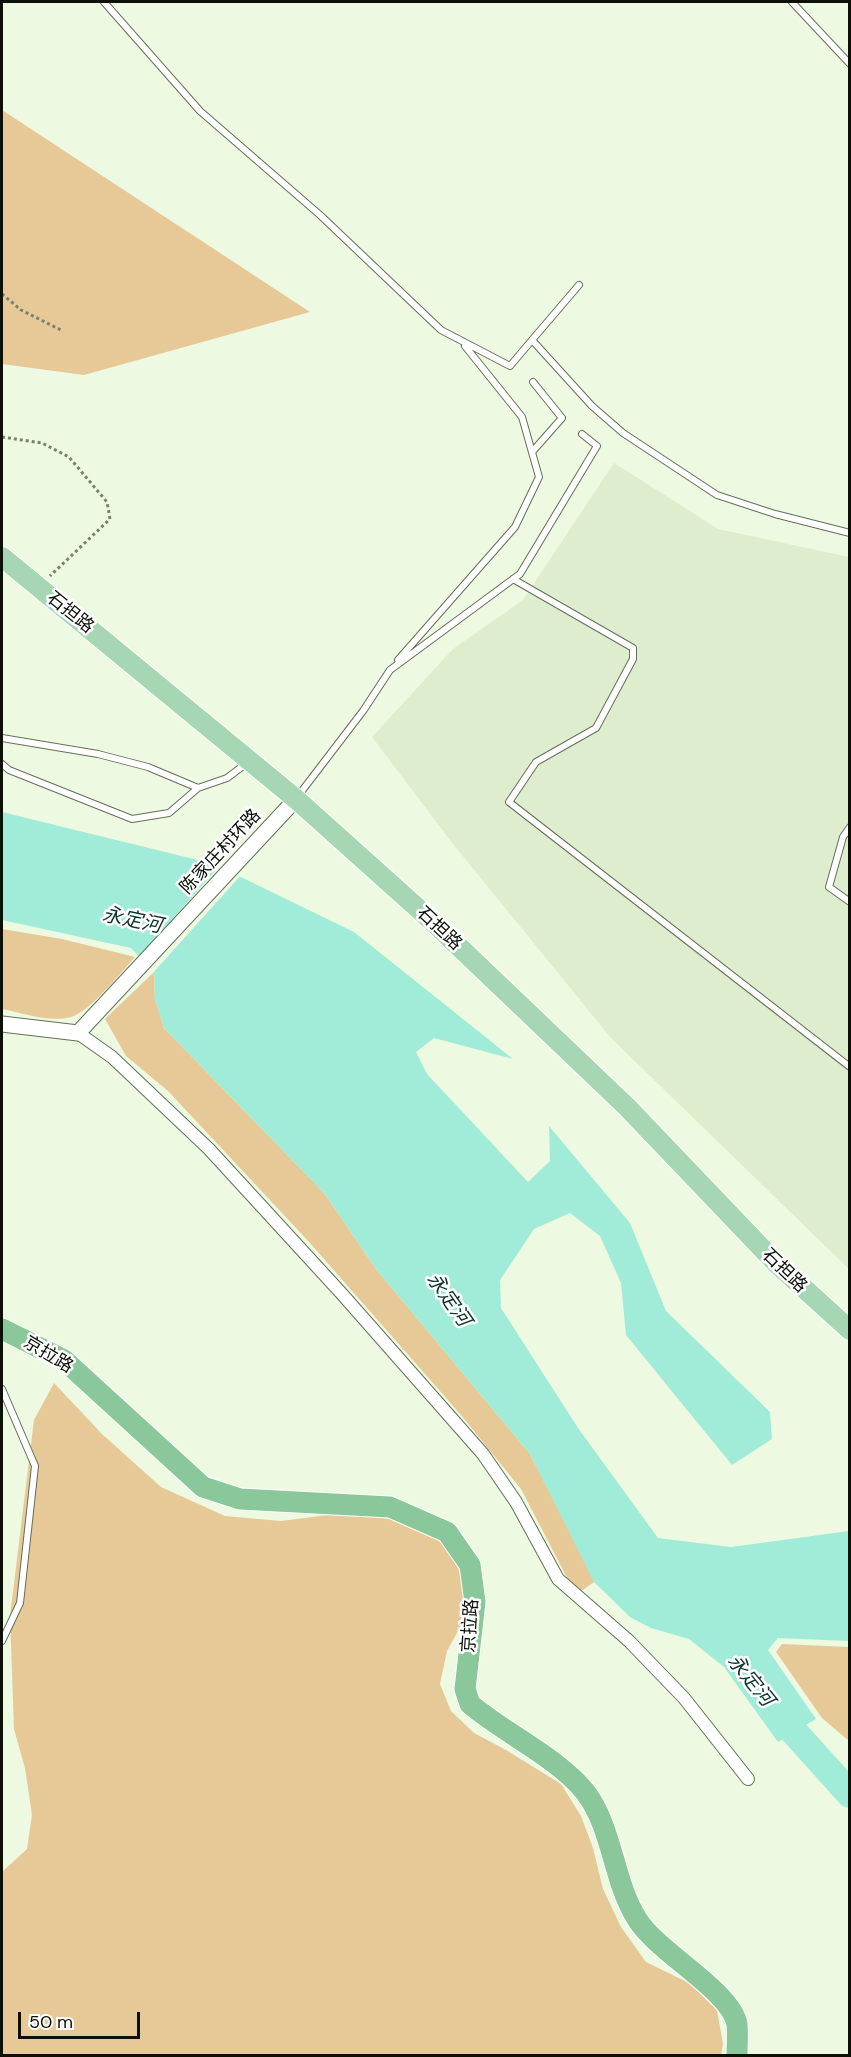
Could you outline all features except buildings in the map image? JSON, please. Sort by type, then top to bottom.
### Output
[{"type":"highway","name":"京拉路","points":[[2,1331],[64,1360],[203,1487],[240,1499],[390,1507],[418,1517],[447,1532],[470,1565],[475,1602],[465,1689],[470,1704],[565,1771],[586,1794],[602,1826],[637,1919],[658,1944],[719,1995],[737,2022],[737,2055]]},
{"type":"main road","name":"石担路","points":[[2,557],[296,799],[432,921],[619,1100],[776,1263],[849,1330]]},
{"type":"street","name":"陈家庄村环路","points":[[78,1033],[296,799]]},
{"type":"street","points":[[2,1024],[78,1033],[112,1057],[209,1149],[342,1294],[483,1454],[516,1502],[558,1579],[629,1641],[684,1698],[748,1779]]},
{"type":"lane","points":[[104,2],[200,111],[320,215],[441,330],[510,366],[579,285]]},
{"type":"lane","points":[[792,2],[849,64]]},
{"type":"lane","points":[[532,340],[592,406],[623,433],[717,495],[776,514],[849,533]]},
{"type":"lane","points":[[296,799],[363,711],[390,670],[515,527],[539,477],[522,417],[463,343]]},
{"type":"lane","points":[[532,452],[562,418],[534,382]]},
{"type":"lane","points":[[390,670],[520,574],[597,446],[582,434]]},
{"type":"lane","points":[[513,579],[633,648],[633,659],[597,728],[536,762],[509,802],[849,1067]]},
{"type":"lane","points":[[2,738],[98,754],[148,766],[198,788]]},
{"type":"lane","points":[[2,764],[9,770],[132,819],[169,813],[198,788],[227,778],[249,761]]},
{"type":"lane","points":[[849,827],[843,837],[829,887],[849,902]]},
{"type":"lane","points":[[2,1389],[35,1466],[20,1603],[2,1641]]},
{"type":"path","points":[[2,294],[21,310],[63,332]]},
{"type":"path","points":[[2,437],[42,443],[69,457],[107,502],[110,519],[38,588]]},
{"type":"shaded area","points":[[2,110],[310,312],[84,375],[2,364]]},
{"type":"shaded area","points":[[614,463],[718,529],[849,557],[849,1269],[611,1038],[453,844],[372,737],[453,649],[523,600]]},
{"type":"shaded area","points":[[2,929],[62,939],[135,957],[105,991],[78,1014],[63,1019],[27,1015],[2,1009]]},
{"type":"shaded area","points":[[154,972],[155,999],[164,1028],[325,1194],[376,1269],[530,1454],[592,1575],[594,1582],[576,1595],[521,1489],[461,1415],[310,1243],[168,1091],[126,1056],[105,1019]]},
{"type":"shaded area","points":[[54,1383],[102,1434],[161,1487],[225,1516],[281,1521],[344,1513],[397,1520],[445,1542],[466,1581],[464,1620],[447,1651],[440,1684],[451,1711],[474,1733],[561,1784],[581,1816],[593,1848],[603,1889],[621,1927],[646,1962],[689,1983],[717,2010],[723,2044],[721,2055],[2,2055],[2,1872],[27,1849],[32,1815],[25,1768],[14,1729],[10,1616],[34,1420]]},
{"type":"shaded area","points":[[782,1644],[849,1647],[849,1741],[822,1718],[776,1652]]},
{"type":"water","points":[[2,812],[214,864],[354,932],[513,1059],[434,1038],[416,1052],[427,1074],[528,1182],[550,1161],[549,1126],[630,1223],[666,1311],[770,1412],[772,1439],[732,1465],[626,1335],[621,1283],[600,1236],[570,1213],[534,1229],[500,1280],[501,1308],[578,1428],[658,1538],[731,1547],[849,1531],[849,1641],[778,1638],[768,1650],[816,1719],[778,1742],[724,1667],[689,1639],[651,1628],[630,1617],[594,1582],[530,1454],[376,1269],[325,1194],[164,1028],[155,999],[154,972],[131,948],[2,920]]},
{"type":"pier","points":[[221,864],[242,874],[151,975],[137,959]]},
{"type":"waterway","name":"永定河","points":[[769,1704],[850,1794]]}]
